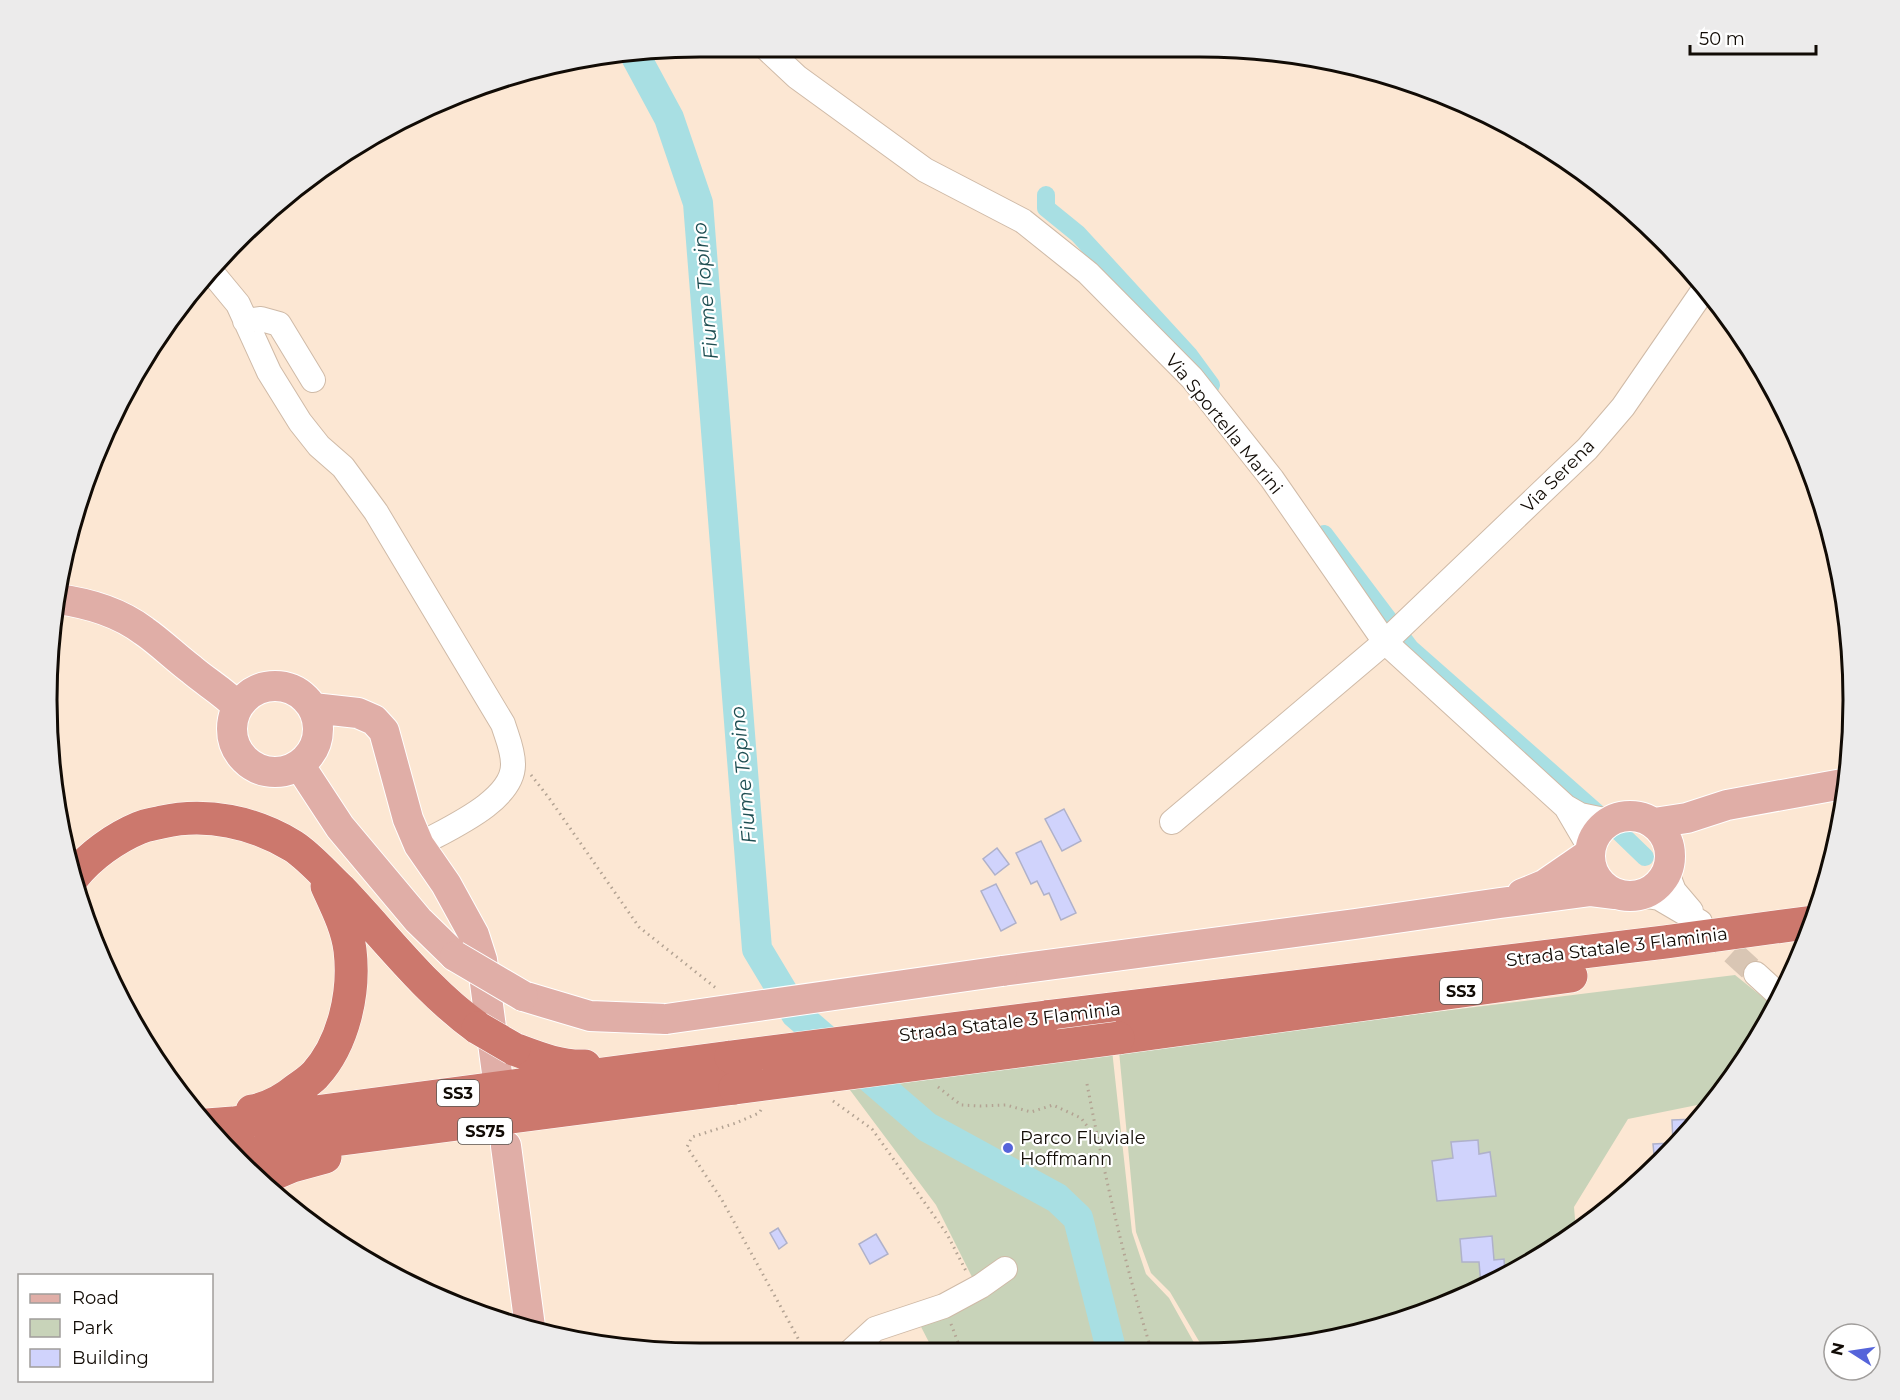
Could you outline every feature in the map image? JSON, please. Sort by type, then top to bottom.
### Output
[{"type":"highway","points":[[80,870],[101,849],[140,828],[179,818],[225,819],[263,830],[295,847],[318,868],[367,917],[436,993],[458,1014],[478,1028],[505,1061],[603,1066],[662,1058],[722,1074]]},
{"type":"highway","points":[[210,1116],[260,1109],[287,1097],[315,1076],[334,1050],[346,1015],[351,984],[350,950],[345,925],[318,868]]},
{"type":"highway","name":"Strada Statale 3 Flaminia","points":[[242,1152],[722,1074],[1046,1017],[1803,923]]},
{"type":"highway","name":"Strada Statale 3 Flaminia","points":[[217,1124],[722,1074],[1118,1038],[1794,945]]},
{"type":"highway","name":"SS75","points":[[268,1176],[292,1166],[346,1151],[672,1103],[722,1074]]},
{"type":"main road","points":[[65,600],[85,603],[119,616],[142,629],[238,706]]},
{"type":"main road","points":[[283,686],[295,690],[306,698],[313,708],[318,722],[318,737],[315,748],[300,766],[286,772],[272,773],[257,770],[245,761],[236,749],[232,735],[232,720],[238,706],[246,696],[257,689],[283,686]]},
{"type":"main road","points":[[313,708],[358,713],[374,720],[384,731],[408,819],[419,845],[446,884],[474,935],[505,1061]]},
{"type":"main road","points":[[318,737],[336,730],[352,728],[366,732],[377,739],[391,753]]},
{"type":"main road","points":[[300,766],[340,827],[418,920],[455,956],[523,996],[590,1016],[666,1019],[1591,891],[1628,895],[1651,891],[1660,883],[1684,839],[1727,805]]},
{"type":"main road","points":[[1654,823],[1687,818],[1727,805],[1837,785]]},
{"type":"main road","points":[[1500,903],[1544,885],[1590,851],[1594,837],[1600,828],[1620,816],[1644,817],[1662,831],[1670,851],[1668,868]]},
{"type":"main road","name":"Via Sportella Marini","points":[[1590,851],[1590,867],[1604,888],[1628,895]]},
{"type":"main road","points":[[506,1146],[529,1320]]},
{"type":"street","name":"Via Sportella Marini","points":[[776,57],[797,77],[925,170],[1023,221],[1088,273],[1192,378],[1272,479],[1386,642],[1566,807],[1590,851]]},
{"type":"street","points":[[216,277],[238,304],[269,372],[300,422],[319,446],[343,467],[382,522],[503,724],[512,749],[514,766],[509,783],[489,805],[419,845]]},
{"type":"street","name":"Via Serena","points":[[1172,822],[1386,642],[1587,449],[1623,407],[1699,296]]},
{"type":"street","points":[[245,321],[261,319],[279,324],[313,380]]},
{"type":"street","points":[[1566,807],[1580,814],[1609,821]]},
{"type":"street","points":[[1628,895],[1659,898],[1700,922],[1674,891],[1668,868]]},
{"type":"street","points":[[1756,974],[1774,990]]},
{"type":"street","points":[[860,1343],[875,1329],[950,1302],[981,1286],[1005,1269]]},
{"type":"path","points":[[514,766],[531,774],[639,927],[721,993]]},
{"type":"path","points":[[932,1080],[961,1105],[1006,1105],[1031,1112],[1053,1105],[1081,1118],[1097,1139]]},
{"type":"path","points":[[1087,1084],[1097,1139],[1134,1296],[1149,1343]]},
{"type":"path","points":[[829,1098],[872,1129],[947,1234],[968,1275],[950,1302],[959,1343]]},
{"type":"path","points":[[764,1106],[759,1113],[736,1124],[692,1137],[687,1147],[722,1200],[801,1343]]},
{"type":"green space","points":[[1735,975],[1768,1001],[1735,1057],[1699,1105],[1628,1119],[1574,1207],[1575,1222],[1557,1235],[1484,1277],[1407,1309],[1325,1331],[1242,1342],[1200,1343],[1170,1292],[1151,1273],[1136,1232],[1119,1051]]},
{"type":"green space","name":"Parco Fluviale Hoffmann","points":[[1112,1050],[1132,1232],[1146,1274],[1169,1298],[1194,1343],[929,1343],[918,1321],[980,1293],[936,1205],[850,1090]]},
{"type":"building","points":[[1064,809],[1081,841],[1062,851],[1045,819]]},
{"type":"building","points":[[1041,841],[1076,913],[1061,920],[1049,893],[1044,895],[1037,881],[1031,884],[1016,853]]},
{"type":"building","points":[[997,848],[1009,864],[995,875],[983,859]]},
{"type":"building","points":[[996,884],[1016,923],[1001,931],[981,891]]},
{"type":"building","points":[[1687,1119],[1673,1135],[1672,1120]]},
{"type":"building","points":[[1478,1140],[1479,1154],[1490,1152],[1496,1196],[1437,1201],[1432,1161],[1453,1158],[1451,1142]]},
{"type":"building","points":[[1666,1143],[1654,1156],[1653,1144]]},
{"type":"building","points":[[778,1228],[787,1243],[779,1249],[770,1233]]},
{"type":"building","points":[[876,1234],[888,1254],[870,1264],[859,1244]]},
{"type":"building","points":[[1492,1236],[1494,1260],[1504,1259],[1505,1266],[1480,1279],[1479,1262],[1462,1262],[1460,1239]]},
{"type":"waterway","name":"Fiume Topino","points":[[638,60],[669,118],[698,203],[757,949],[796,1014],[927,1127],[1057,1198],[1078,1218],[1109,1343]]},
{"type":"waterway","points":[[1046,195],[1046,208],[1078,234],[1189,355],[1211,385]]},
{"type":"waterway","points":[[1324,534],[1410,648],[1596,812]]},
{"type":"waterway","points":[[1616,829],[1645,857]]},
{"type":"tunnel","points":[[1706,928],[1756,974]]},
{"type":"place","name":"Parco Fluviale Hoffmann","points":[[1008,1148]]}]
